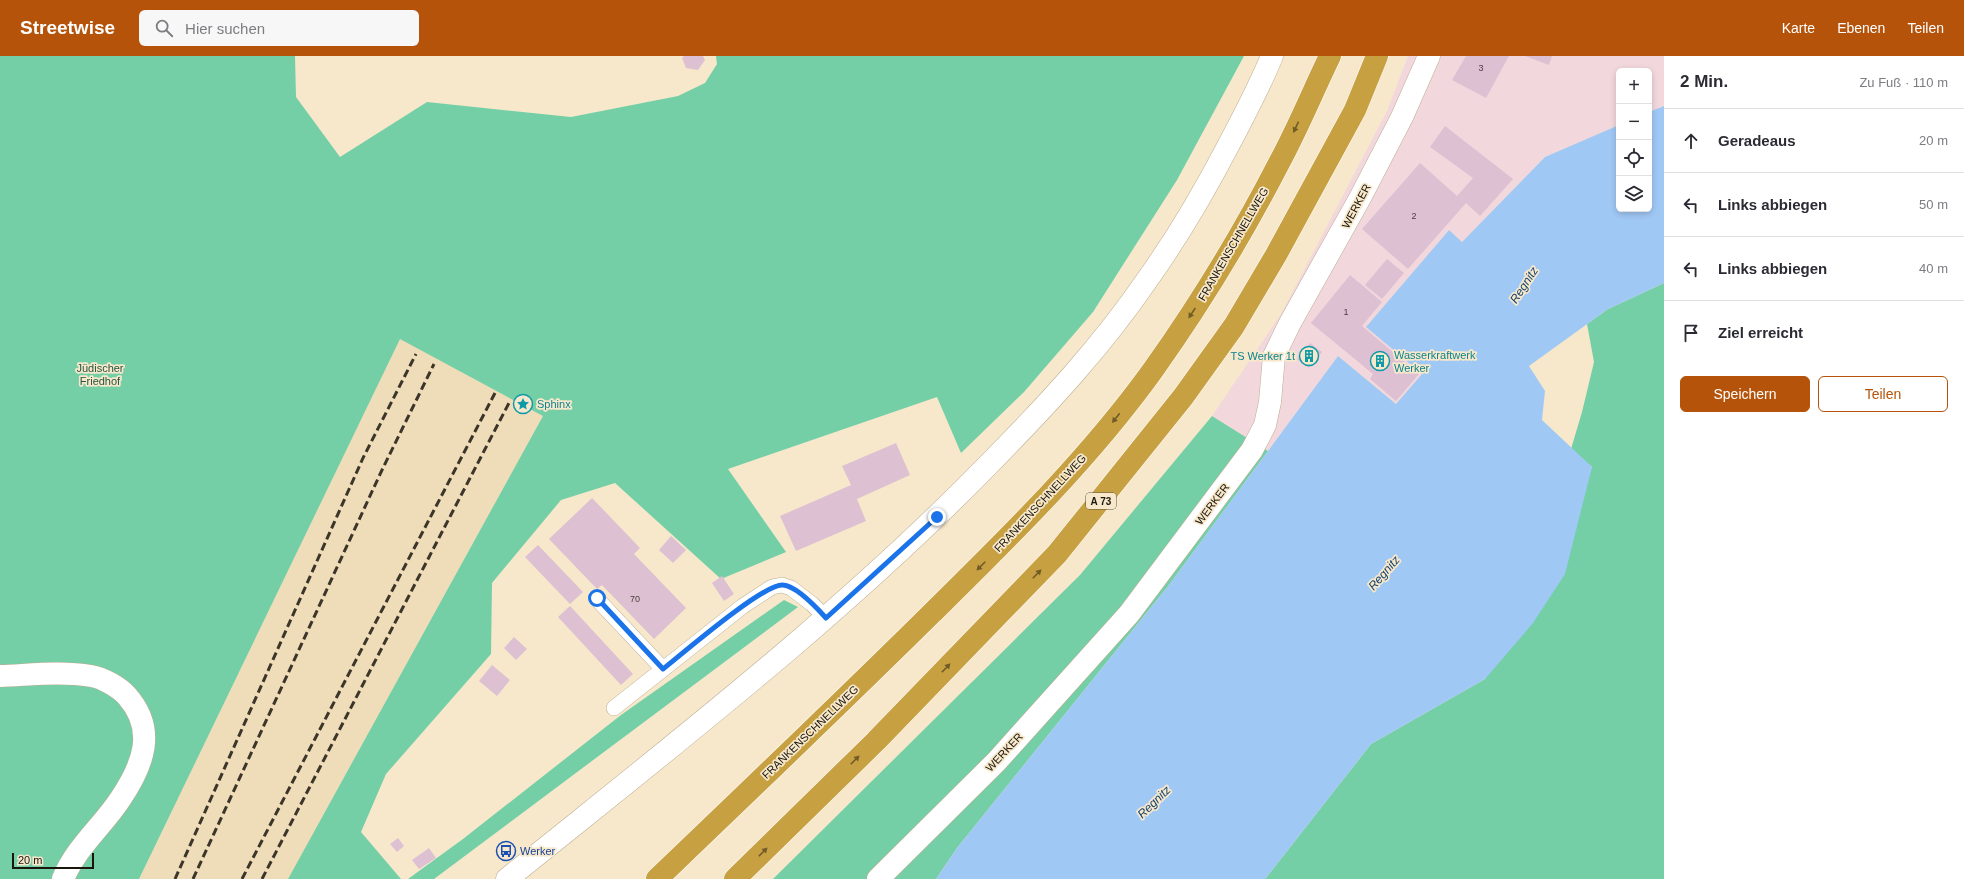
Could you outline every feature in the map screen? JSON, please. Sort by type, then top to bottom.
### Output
[{"type":"highway","name":"FRANKENSCHNELLWEG","points":[[657,879],[839,706],[1029,518],[1108,428],[1152,371],[1206,293],[1250,218],[1281,160],[1330,56]]},
{"type":"highway","name":"A 73","points":[[735,879],[876,741],[1057,554],[1183,397],[1234,326],[1276,256],[1355,110],[1377,56]]},
{"type":"street","points":[[507,879],[686,736],[826,618],[937,517],[1026,426],[1089,356],[1147,281],[1203,194],[1259,87],[1272,56]]},
{"type":"street","name":"WERKER","points":[[878,879],[996,762],[1130,614],[1252,450],[1265,425],[1270,402],[1274,356],[1290,323],[1364,192],[1402,117],[1429,56]]},
{"type":"street","points":[[0,676],[66,673],[92,676],[123,692],[136,709],[144,728],[145,741],[136,773],[120,799],[69,864],[63,879]]},
{"type":"lane","points":[[614,708],[743,606],[772,587],[782,585],[791,588],[812,604],[826,618]]},
{"type":"lane","points":[[597,598],[663,669]]},
{"type":"shaded area","points":[[1408,56],[1664,56],[1664,106],[1652,111],[1652,68],[1616,68],[1616,126],[1545,157],[1462,242],[1449,230],[1366,327],[1422,374],[1396,404],[1338,356],[1268,451],[1212,416],[1281,314],[1387,111]]},
{"type":"shaded area","points":[[400,338],[543,416],[288,879],[139,879]]},
{"type":"green space","name":"Jüdischer Friedhof","points":[[0,56],[295,56],[296,97],[340,157],[427,102],[571,117],[678,96],[705,83],[717,64],[716,56],[1244,56],[1177,180],[1093,312],[1024,392],[961,453],[937,397],[728,469],[786,552],[721,579],[615,483],[561,500],[492,583],[491,654],[386,774],[361,832],[401,879],[288,879],[543,416],[400,339],[139,879],[0,879]]},
{"type":"green space","points":[[1664,283],[1664,879],[1265,879],[1371,744],[1485,679],[1592,467],[1571,449],[1594,362],[1587,324],[1608,309]]},
{"type":"green space","points":[[1212,416],[1268,451],[1169,585],[957,848],[936,879],[773,879],[1080,575]]},
{"type":"green space","points":[[784,600],[798,607],[434,879],[408,879],[463,839],[621,715]]},
{"type":"water","name":"Regnitz","points":[[1664,106],[1664,283],[1608,309],[1529,366],[1545,391],[1542,420],[1592,467],[1565,574],[1533,623],[1485,679],[1371,744],[1265,879],[936,879],[957,848],[1169,585],[1338,356],[1396,404],[1422,374],[1366,327],[1449,230],[1462,242],[1545,157],[1616,126],[1616,212],[1652,212],[1652,111]]},
{"type":"building","points":[[684,56],[703,56],[705,60],[698,70],[686,68],[682,58]]},
{"type":"building","points":[[1466,56],[1509,56],[1486,98],[1452,80]]},
{"type":"building","points":[[1525,56],[1552,56],[1549,65]]},
{"type":"building","points":[[1445,126],[1513,179],[1480,216],[1466,203],[1408,269],[1362,229],[1420,163],[1457,196],[1473,178],[1430,147]]},
{"type":"building","points":[[1387,259],[1404,273],[1382,299],[1365,285]]},
{"type":"building","points":[[1350,275],[1382,302],[1362,326],[1419,374],[1396,401],[1370,379],[1373,374],[1311,323]]},
{"type":"building","name":"TS Werker 1t","points":[[1310,343],[1322,352],[1309,368],[1297,359]]},
{"type":"building","points":[[896,443],[910,475],[857,499],[866,521],[796,551],[780,516],[851,485],[842,466]]},
{"type":"building","points":[[592,498],[640,548],[634,554],[686,608],[654,639],[602,585],[597,589],[549,539]]},
{"type":"building","points":[[671,536],[686,550],[673,563],[659,550]]},
{"type":"building","points":[[538,545],[583,592],[570,604],[525,557]]},
{"type":"building","points":[[722,576],[734,594],[724,601],[712,583]]},
{"type":"building","points":[[570,606],[633,674],[621,685],[558,617]]},
{"type":"building","points":[[514,637],[527,649],[516,660],[504,648]]},
{"type":"building","points":[[492,665],[510,680],[497,696],[479,681]]},
{"type":"building","points":[[398,838],[404,846],[397,852],[390,844]]},
{"type":"building","points":[[429,848],[436,858],[419,869],[412,860]]},
{"type":"railway","points":[[175,879],[363,458],[416,354]]},
{"type":"railway","points":[[193,879],[382,470],[434,364]]},
{"type":"railway","points":[[242,879],[495,393]]},
{"type":"railway","points":[[262,879],[510,401]]},
{"type":"place","name":"TS Werker 1t","points":[[1309,356]]},
{"type":"place","name":"Wasserkraftwerk Werker","points":[[1380,361]]},
{"type":"place","name":"Sphinx","points":[[523,404]]},
{"type":"place","name":"Werker","points":[[506,851]]},
{"type":"route","points":[[597,598],[663,669],[743,606],[772,587],[782,585],[791,588],[812,604],[826,618],[937,517]]}]
